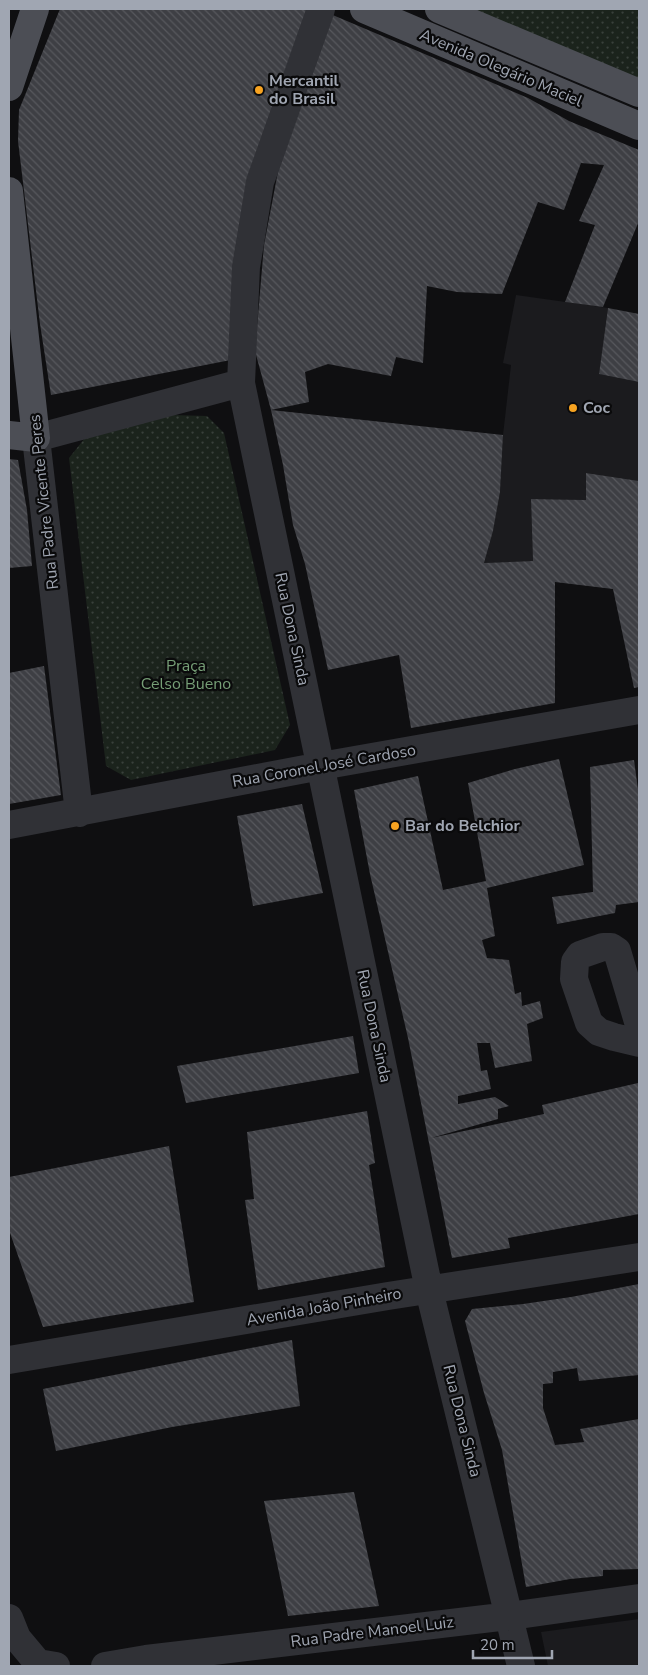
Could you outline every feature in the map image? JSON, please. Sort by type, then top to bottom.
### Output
[{"type":"main road","points":[[9,87],[35,9]]},
{"type":"main road","name":"Avenida Olegário Maciel","points":[[364,9],[639,126]]},
{"type":"main road","name":"Avenida Olegário Maciel","points":[[439,9],[639,93]]},
{"type":"main road","name":"Rua Padre Vicente Peres","points":[[9,190],[36,438]]},
{"type":"main road","points":[[9,435],[36,438]]},
{"type":"street","name":"Rua Dona Sinda","points":[[321,9],[260,182],[246,267],[241,383],[429,1290],[521,1666]]},
{"type":"street","points":[[36,438],[241,383]]},
{"type":"street","name":"Rua Padre Vicente Peres","points":[[36,438],[78,813]]},
{"type":"street","name":"Rua Coronel José Cardoso","points":[[9,825],[321,766],[639,710]]},
{"type":"street","points":[[639,1025],[617,950],[611,947],[603,947],[580,955],[574,962],[574,979],[589,1023],[599,1032],[639,1043]]},
{"type":"street","name":"Avenida João Pinheiro","points":[[9,1360],[639,1257]]},
{"type":"street","name":"Rua Padre Manoel Luiz","points":[[105,1666],[148,1663],[639,1598]]},
{"type":"street","points":[[9,1618],[17,1638],[38,1663],[56,1666]]},
{"type":"shaded area","name":"Coc","points":[[516,295],[608,308],[599,374],[639,382],[639,481],[586,473],[586,500],[531,499],[533,561],[484,563],[493,531],[500,492],[503,435],[511,365],[503,363]]},
{"type":"shaded area","points":[[639,1619],[639,1666],[548,1666],[541,1632]]},
{"type":"green space","points":[[462,9],[639,9],[639,83]]},
{"type":"green space","name":"Praça Celso Bueno","points":[[172,415],[207,416],[224,433],[290,725],[275,750],[131,780],[106,766],[69,458],[89,433]]},
{"type":"building","points":[[60,9],[307,9],[236,359],[51,395],[40,324],[18,141],[19,110]]},
{"type":"building","points":[[328,13],[528,98],[569,121],[639,150],[639,221],[603,307],[565,302],[595,225],[579,221],[604,165],[581,163],[564,210],[538,202],[502,294],[457,292],[427,286],[423,363],[396,357],[391,376],[328,364],[305,372],[309,402],[271,410],[255,351],[264,245],[280,161]]},
{"type":"building","points":[[608,308],[639,314],[639,382],[599,374]]},
{"type":"building","points":[[271,410],[503,435],[500,492],[493,531],[484,563],[533,561],[531,499],[586,500],[586,473],[639,481],[639,687],[634,688],[613,589],[555,582],[555,703],[411,728],[399,655],[328,670],[305,564],[293,525]]},
{"type":"building","points":[[9,459],[18,460],[27,510],[32,566],[9,568]]},
{"type":"building","points":[[44,666],[61,795],[9,804],[9,673]]},
{"type":"building","points":[[559,759],[584,865],[487,888],[495,936],[482,940],[487,958],[509,960],[515,994],[521,992],[522,1006],[540,1001],[543,1018],[527,1024],[532,1061],[495,1068],[490,1043],[477,1043],[481,1071],[487,1070],[491,1089],[458,1096],[458,1104],[495,1097],[509,1106],[498,1109],[498,1119],[431,1138],[544,1114],[542,1105],[638,1083],[639,1214],[508,1238],[510,1248],[452,1258],[408,1038],[370,874],[354,790],[418,776],[443,890],[486,881],[468,783],[515,769]]},
{"type":"building","points":[[634,760],[639,797],[639,902],[616,905],[615,913],[557,924],[552,897],[593,892],[590,767]]},
{"type":"building","points":[[302,804],[323,893],[253,906],[237,816]]},
{"type":"building","points":[[353,1036],[359,1073],[186,1103],[177,1066]]},
{"type":"building","points":[[367,1111],[375,1163],[369,1165],[385,1267],[258,1290],[245,1200],[254,1199],[247,1132]]},
{"type":"building","points":[[169,1146],[194,1302],[43,1327],[9,1230],[9,1177]]},
{"type":"building","points":[[639,1284],[639,1375],[579,1381],[577,1368],[553,1372],[553,1383],[543,1384],[543,1408],[555,1445],[584,1442],[580,1429],[639,1419],[639,1569],[603,1570],[603,1576],[570,1579],[526,1587],[502,1450],[484,1393],[465,1321],[472,1309],[571,1297]]},
{"type":"building","points":[[292,1340],[300,1406],[172,1427],[56,1451],[43,1389]]},
{"type":"building","points":[[354,1492],[379,1606],[288,1616],[264,1501]]},
{"type":"place","name":"Mercantil do Brasil","points":[[259,90]]},
{"type":"place","name":"Coc","points":[[573,408]]},
{"type":"place","name":"Bar do Belchior","points":[[395,826]]}]
